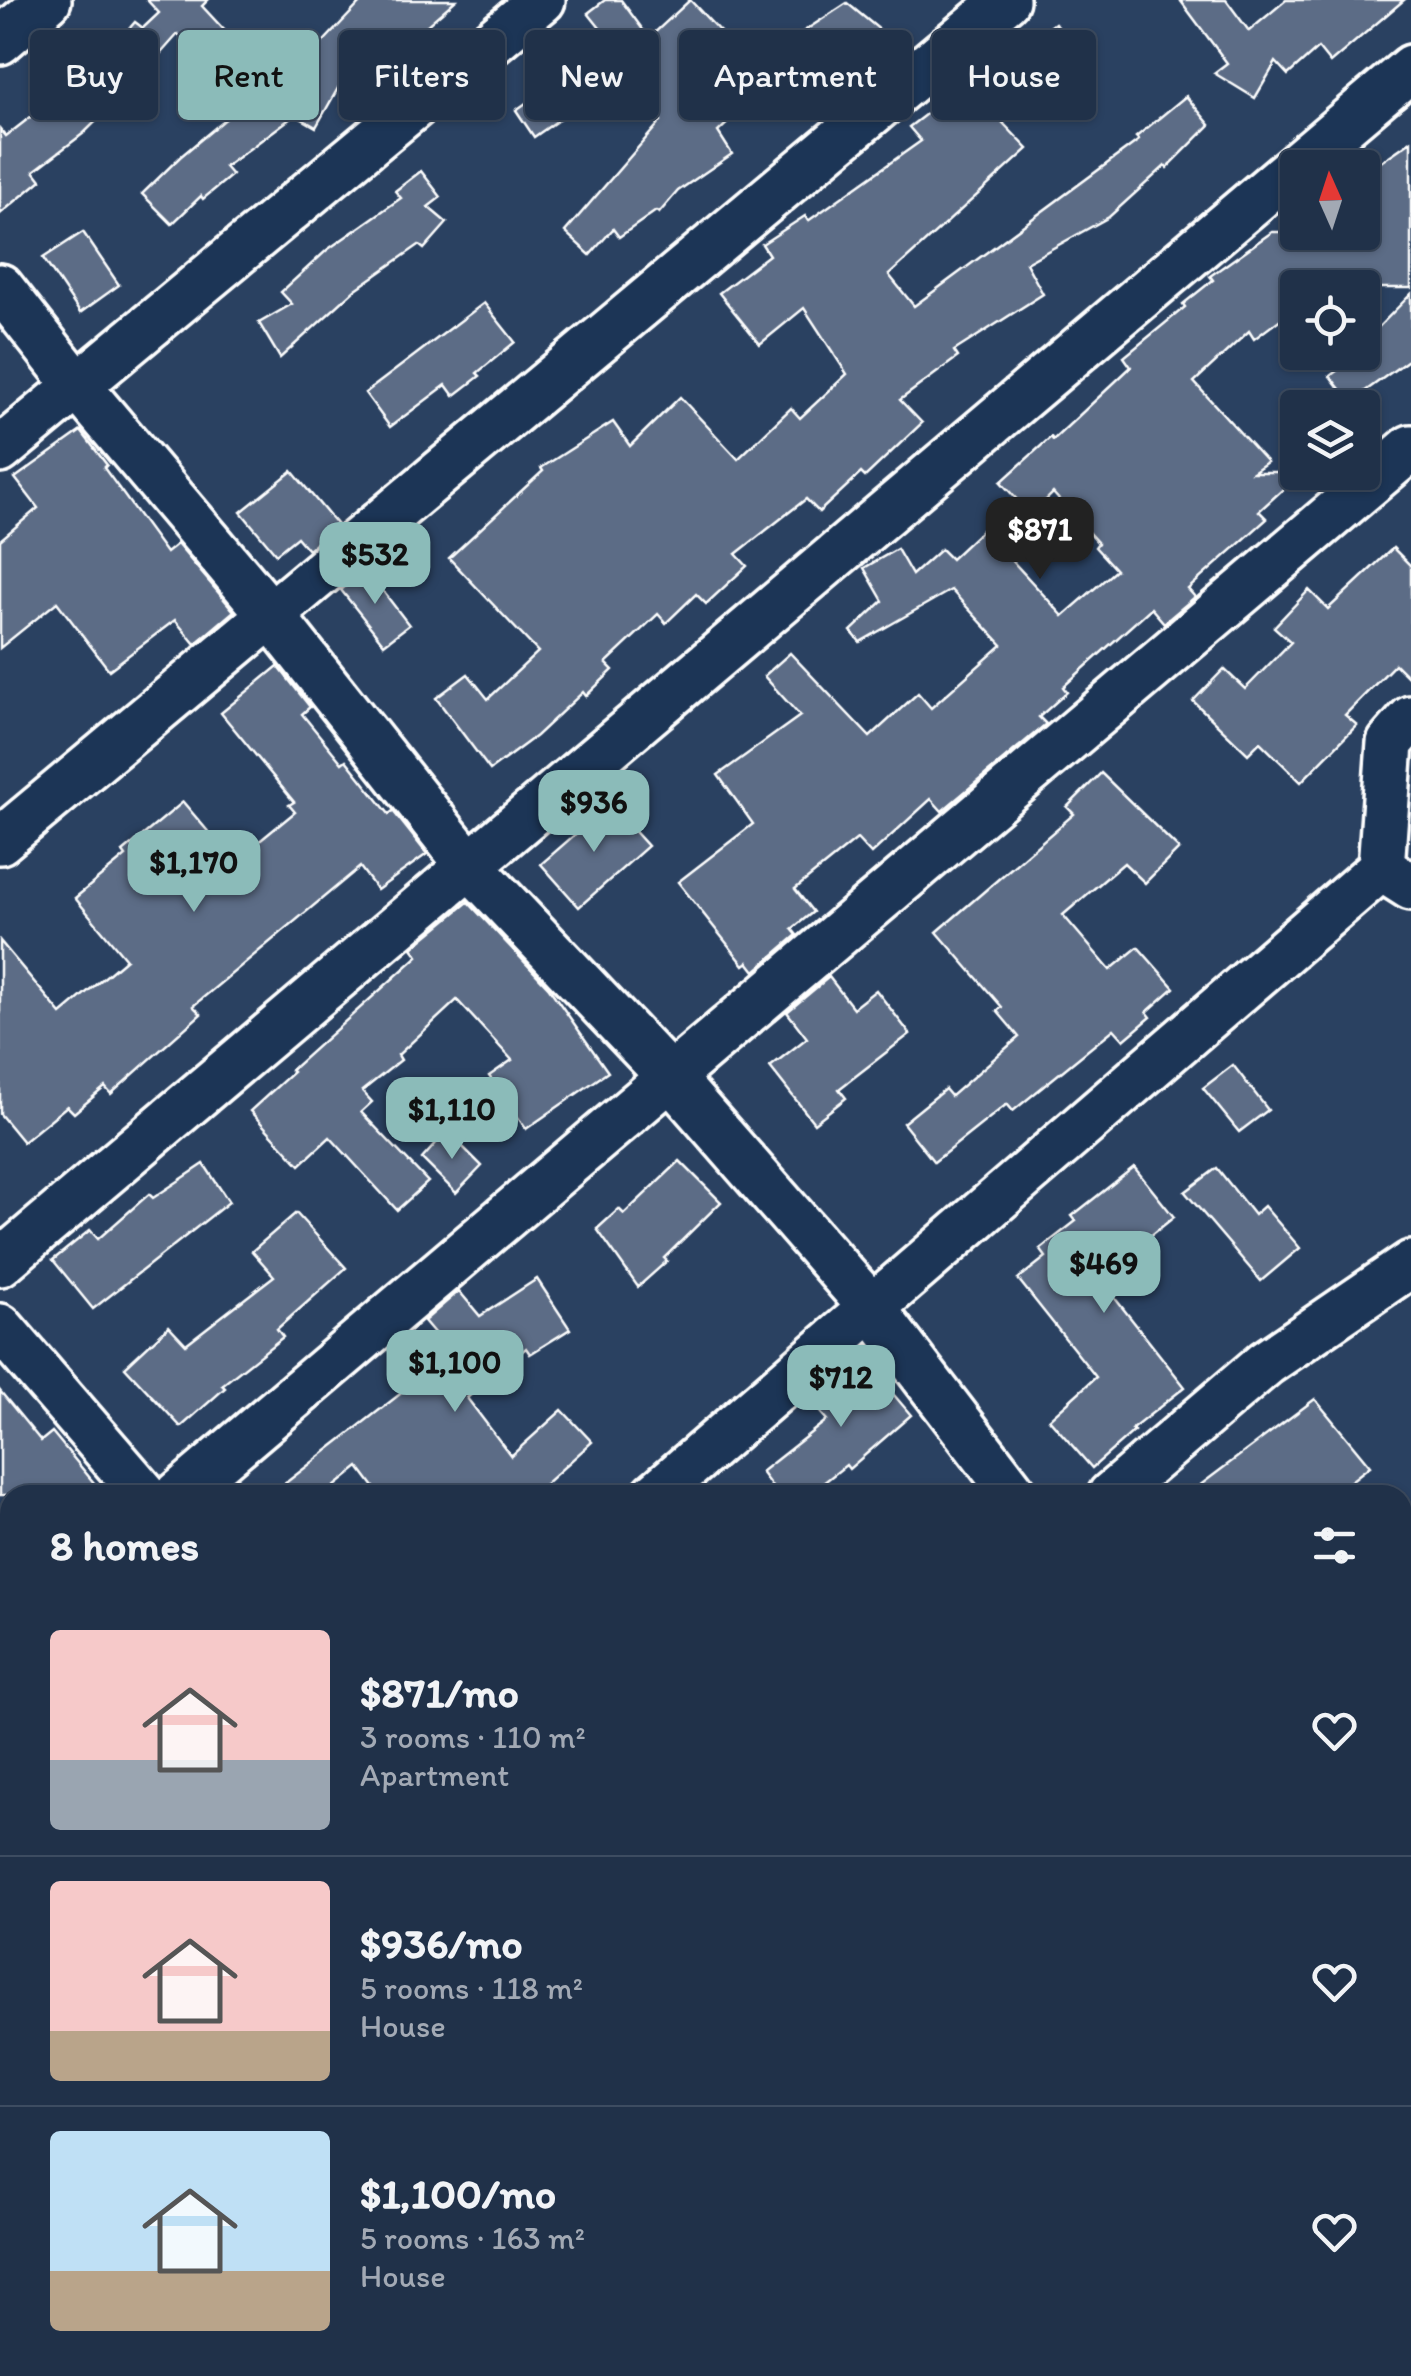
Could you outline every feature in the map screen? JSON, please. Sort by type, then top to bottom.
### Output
[{"type":"street","points":[[0,41],[48,0]]},
{"type":"street","points":[[0,841],[1006,0]]},
{"type":"street","points":[[0,450],[526,5]]},
{"type":"street","points":[[0,1263],[1411,68]]},
{"type":"street","points":[[0,287],[76,384],[271,615],[468,864],[672,1078],[872,1308],[1008,1485]]},
{"type":"street","points":[[190,1485],[1411,448]]},
{"type":"street","points":[[666,1485],[872,1308],[1396,877],[1390,744],[1411,718]]},
{"type":"street","points":[[1124,1485],[1266,1363],[1411,1264]]},
{"type":"street","points":[[0,1327],[136,1485]]},
{"type":"building","points":[[147,0],[208,0],[202,6],[224,30],[178,30],[158,57],[158,30],[128,30],[135,22],[143,28],[159,13]]},
{"type":"building","points":[[363,0],[456,0],[422,30],[339,30],[339,86],[316,127],[304,120],[319,120],[319,46]]},
{"type":"building","points":[[605,0],[621,0],[643,30],[597,30],[600,28],[588,13]]},
{"type":"building","points":[[690,0],[718,30],[679,30],[679,120],[731,120],[718,132],[732,154],[678,191],[659,213],[656,211],[619,237],[613,229],[590,255],[565,232],[661,121],[658,30]]},
{"type":"building","points":[[1180,0],[1226,0],[1249,31],[1286,0],[1404,0],[1330,63],[1318,48],[1288,75],[1276,62],[1255,98],[1214,73],[1227,63]]},
{"type":"building","points":[[847,3],[880,30],[806,30]]},
{"type":"building","points":[[1186,96],[1210,125],[1109,217],[1026,263],[1043,294],[954,351],[958,357],[900,400],[922,423],[865,477],[861,473],[819,512],[806,499],[736,554],[747,566],[706,604],[696,594],[666,623],[658,614],[606,663],[613,670],[586,696],[583,692],[536,736],[490,770],[436,698],[468,674],[488,699],[538,652],[449,558],[543,471],[541,468],[613,422],[630,446],[680,397],[738,459],[791,408],[800,418],[847,374],[804,308],[760,344],[719,293],[769,255],[762,244],[805,216],[808,221],[921,141],[909,127],[932,110],[932,120],[1007,120],[1003,123],[1028,149],[889,275],[914,306],[1139,140],[1136,137]]},
{"type":"building","points":[[525,104],[525,120],[558,120],[534,137],[516,110]]},
{"type":"building","points":[[30,117],[97,120],[34,171],[41,180],[0,214],[0,129],[6,136]]},
{"type":"building","points":[[224,120],[288,120],[225,167],[232,175],[203,199],[201,196],[172,224],[142,194]]},
{"type":"building","points":[[1411,141],[1411,288],[1380,288],[1380,270],[1280,270],[1280,320],[1254,339],[1249,331],[1194,382],[1267,462],[1253,472],[1280,472],[1282,490],[1259,511],[1267,519],[1188,589],[1195,597],[1164,623],[1151,608],[1063,687],[1067,692],[1039,717],[1046,724],[942,811],[931,799],[871,854],[857,839],[795,889],[813,912],[792,929],[797,935],[755,971],[748,962],[744,965],[678,882],[753,824],[718,775],[800,716],[764,676],[790,653],[870,737],[918,693],[931,708],[1002,645],[951,590],[860,642],[851,631],[883,601],[864,568],[897,549],[912,575],[941,549],[951,559],[983,529],[1063,616],[1116,570],[1095,547],[1098,543],[1053,493],[1031,515],[1001,482],[1131,367],[1124,357],[1185,307],[1183,304],[1213,280],[1210,276],[1272,232],[1280,232],[1280,250],[1380,250],[1380,163]]},
{"type":"building","points":[[421,171],[441,197],[428,207],[447,223],[424,249],[419,245],[356,289],[280,358],[259,323],[292,304],[281,292],[327,250],[401,198],[395,191]]},
{"type":"building","points":[[83,232],[119,285],[80,313],[43,258]]},
{"type":"building","points":[[1411,294],[1411,358],[1367,390],[1341,390],[1330,376],[1338,370],[1380,370],[1380,326]]},
{"type":"building","points":[[484,303],[515,342],[454,396],[446,385],[390,427],[365,393]]},
{"type":"building","points":[[81,431],[166,553],[177,544],[234,611],[195,644],[175,620],[109,670],[57,602],[0,648],[0,540],[38,508],[15,478]]},
{"type":"building","points":[[292,471],[337,525],[308,550],[297,537],[276,554],[241,512]]},
{"type":"building","points":[[1393,548],[1411,566],[1411,680],[1395,664],[1345,715],[1357,725],[1301,782],[1260,742],[1248,754],[1193,701],[1224,669],[1245,689],[1291,642],[1274,627],[1309,590],[1328,609]]},
{"type":"building","points":[[366,569],[409,625],[384,644],[341,590]]},
{"type":"building","points":[[278,666],[310,707],[302,714],[342,763],[346,760],[389,814],[393,811],[427,854],[377,890],[360,867],[193,1006],[201,1014],[111,1094],[105,1087],[74,1113],[67,1106],[23,1142],[0,1114],[0,941],[61,1014],[126,959],[75,898],[126,856],[123,852],[183,802],[234,862],[295,812],[289,805],[294,802],[221,713]]},
{"type":"building","points":[[1101,773],[1179,849],[1145,883],[1124,863],[1063,915],[1110,970],[1138,947],[1174,988],[1147,1012],[1151,1017],[1124,1040],[1114,1029],[1013,1111],[1007,1104],[934,1162],[903,1123],[945,1089],[951,1096],[1019,1037],[997,1011],[1002,1007],[937,932],[1074,814],[1067,807]]},
{"type":"building","points":[[610,804],[648,846],[579,907],[541,864]]},
{"type":"building","points":[[468,902],[549,988],[608,1072],[526,1129],[489,1076],[512,1060],[457,1000],[398,1055],[401,1060],[362,1091],[372,1102],[361,1112],[428,1182],[397,1210],[330,1137],[300,1165],[250,1111],[418,956],[412,948]]},
{"type":"building","points":[[829,977],[853,1008],[876,990],[910,1034],[839,1089],[846,1098],[814,1123],[770,1067],[807,1038],[787,1012]]},
{"type":"building","points":[[1233,1065],[1268,1110],[1239,1132],[1203,1088]]},
{"type":"building","points":[[447,1131],[482,1166],[456,1193],[422,1159]]},
{"type":"building","points":[[680,1161],[721,1202],[638,1287],[597,1229],[619,1209],[624,1214]]},
{"type":"building","points":[[204,1164],[229,1202],[93,1309],[53,1260],[90,1230],[98,1239],[149,1194],[153,1198]]},
{"type":"building","points":[[1134,1167],[1174,1217],[1144,1241],[1151,1250],[1116,1277],[1125,1289],[1114,1297],[1185,1387],[1132,1429],[1092,1468],[1049,1419],[1096,1377],[1018,1279],[1046,1257],[1040,1249],[1076,1221],[1072,1216]]},
{"type":"building","points":[[1217,1168],[1254,1215],[1264,1206],[1300,1248],[1261,1281],[1185,1192]]},
{"type":"building","points":[[296,1213],[346,1268],[277,1329],[283,1337],[222,1385],[225,1388],[181,1427],[125,1367],[169,1326],[186,1344],[274,1276],[252,1251]]},
{"type":"building","points":[[537,1279],[570,1329],[530,1354],[526,1348],[467,1398],[511,1456],[562,1410],[592,1442],[544,1485],[372,1485],[359,1467],[336,1485],[283,1485],[404,1391],[399,1384],[447,1348],[424,1321],[459,1291],[480,1316]]},
{"type":"building","points":[[872,1351],[895,1382],[888,1388],[911,1415],[849,1469],[846,1465],[821,1485],[771,1485],[761,1472],[827,1420],[812,1403]]},
{"type":"building","points":[[0,1391],[41,1441],[52,1432],[96,1485],[0,1485]]},
{"type":"building","points":[[1315,1399],[1370,1466],[1346,1485],[1200,1485]]}]
